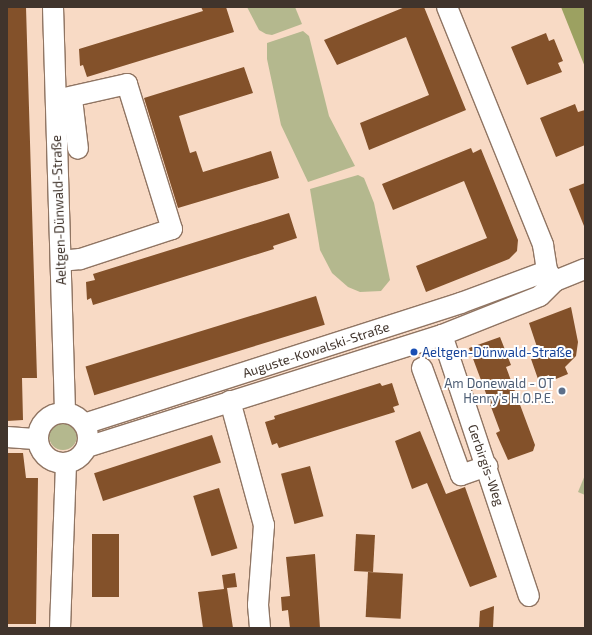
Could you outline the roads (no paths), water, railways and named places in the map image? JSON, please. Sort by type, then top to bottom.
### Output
[{"type":"street","name":"Aeltgen-Dünwald-Straße","points":[[53,7],[64,99],[61,261],[65,413]]},
{"type":"street","points":[[447,7],[543,245],[551,276],[585,269]]},
{"type":"street","points":[[61,261],[80,259],[172,230],[127,84],[64,99],[78,149]]},
{"type":"street","name":"Auguste-Kowalski-Straße","points":[[66,463],[76,460],[87,447],[442,335],[540,296],[551,276]]},
{"type":"street","name":"Auguste-Kowalski-Straße","points":[[84,424],[551,276]]},
{"type":"street","name":"Gerbirgis-Weg","points":[[442,335],[487,466],[529,596]]},
{"type":"street","points":[[422,368],[461,476],[487,466]]},
{"type":"street","points":[[230,401],[264,525],[258,605],[260,628]]},
{"type":"street","points":[[60,628],[66,463],[47,457],[38,439],[46,420],[65,413],[84,424],[88,433],[87,447]]},
{"type":"street","points":[[443,424],[469,415]]},
{"type":"street","points":[[7,437],[38,439]]},
{"type":"place","name":"Aeltgen-Dünwald-Straße","points":[[414,352]]},
{"type":"place","name":"Am Donewald - OT Henry's H.O.P.E.","points":[[562,391]]}]
